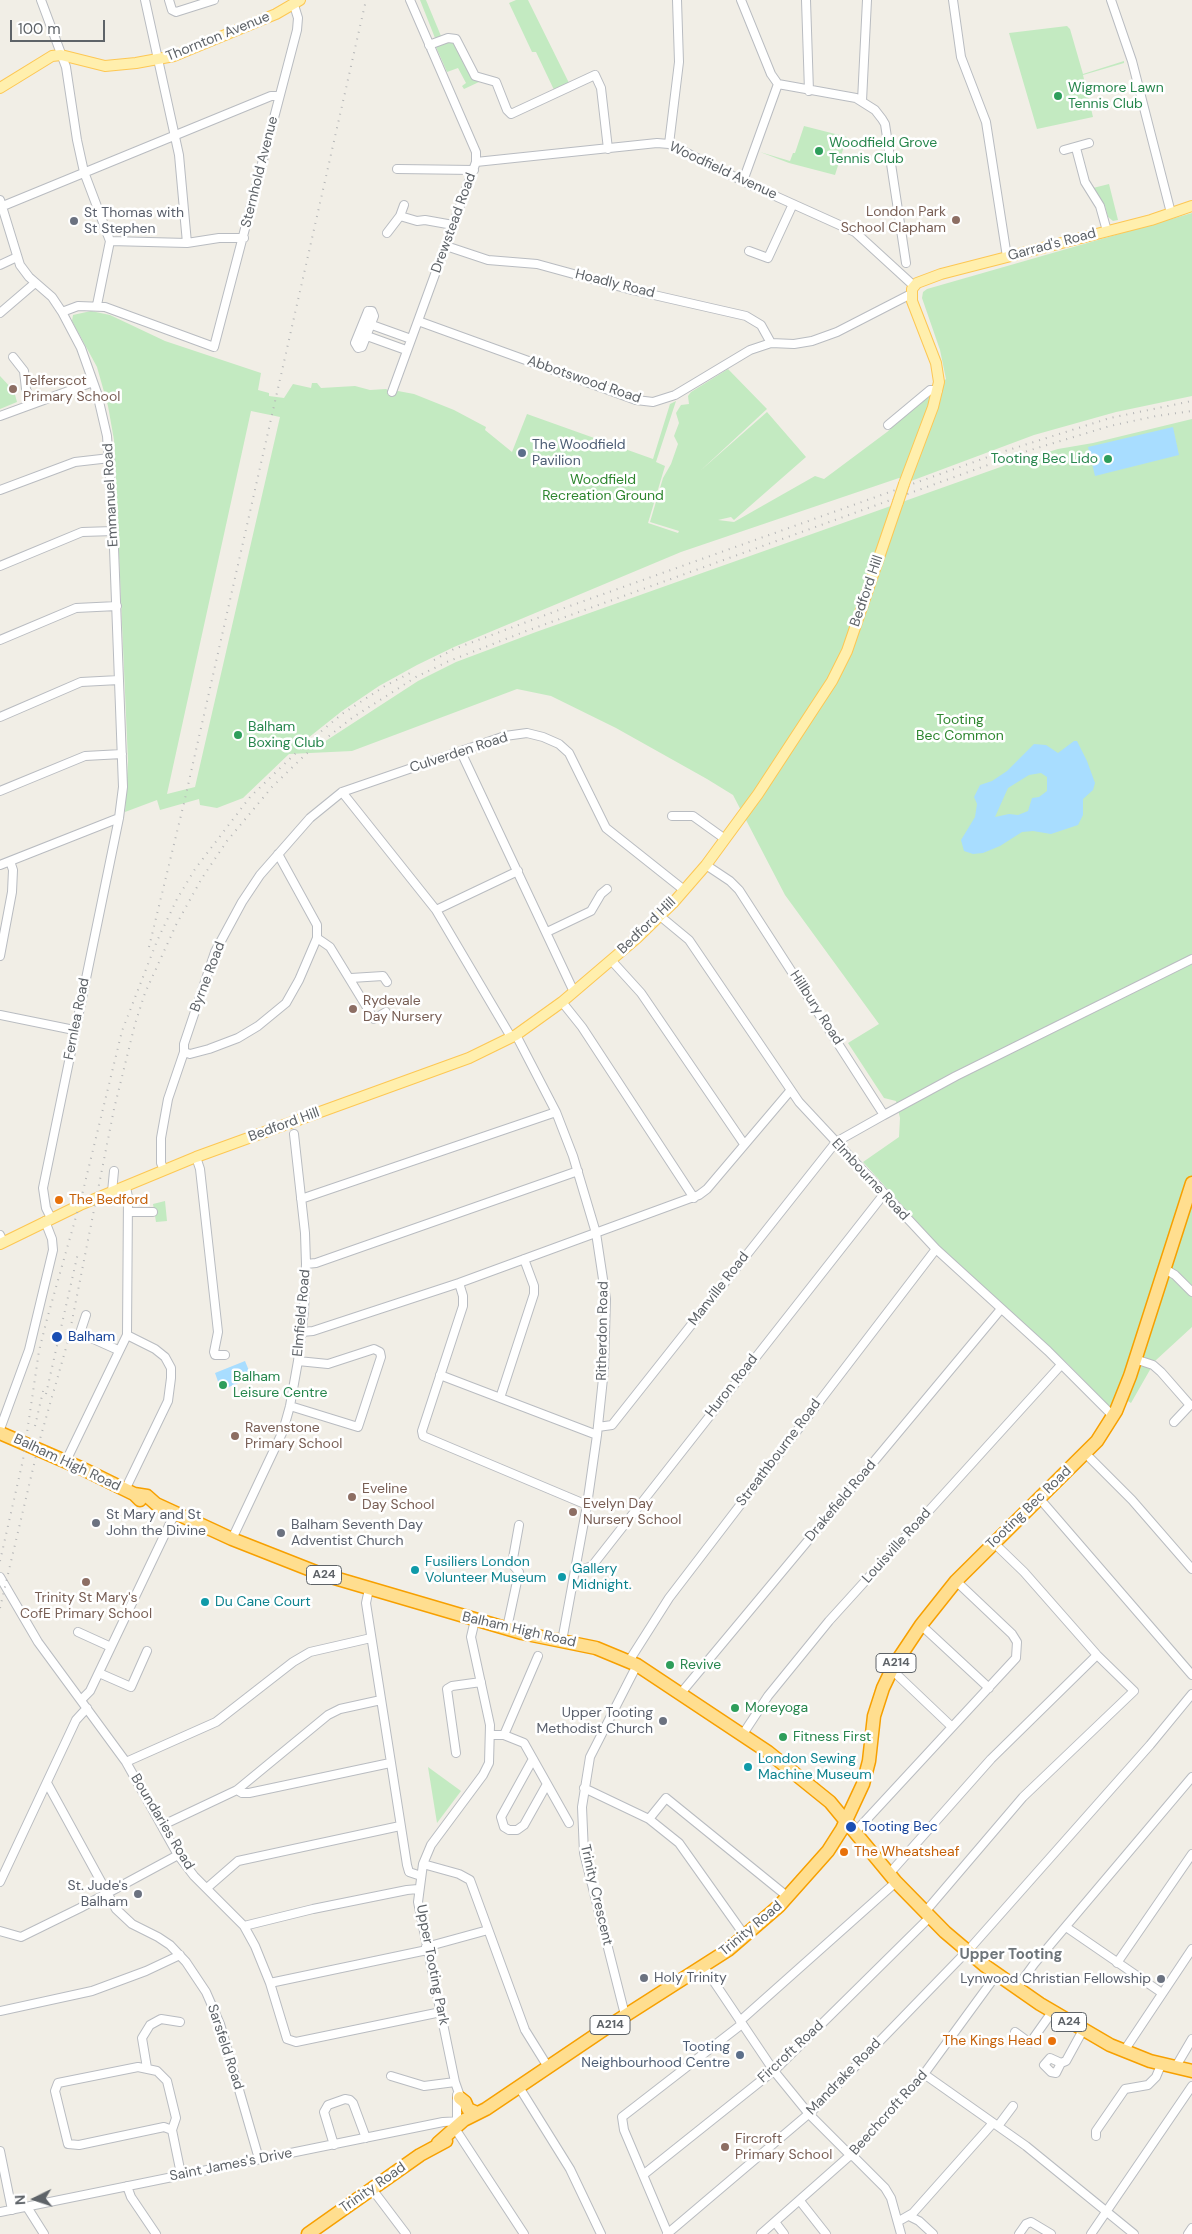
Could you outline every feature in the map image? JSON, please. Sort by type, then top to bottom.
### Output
[{"type":"highway","name":"Tooting Bec Road","points":[[846,1820],[863,1784],[869,1760],[874,1716],[891,1670],[921,1625],[956,1581],[1085,1454],[1097,1441],[1113,1416],[1135,1359],[1192,1183]]},
{"type":"highway","name":"Balham High Road","points":[[0,1433],[66,1461],[130,1492],[142,1502],[156,1504],[290,1563],[474,1620],[596,1648],[633,1663],[742,1734],[830,1802],[846,1820]]},
{"type":"highway","name":"A24","points":[[846,1820],[893,1878],[964,1953],[997,1974],[1016,1989],[1083,2030],[1124,2051],[1175,2068],[1192,2070]]},
{"type":"highway","name":"Trinity Road","points":[[308,2234],[438,2143],[444,2142],[460,2125],[478,2119],[479,2112],[625,2015],[704,1967],[745,1936],[788,1897],[828,1851],[846,1820]]},
{"type":"highway","points":[[459,2095],[468,2109],[479,2112]]},
{"type":"main road","name":"Thornton Avenue","points":[[61,55],[105,66],[159,60],[203,45],[297,3]]},
{"type":"main road","points":[[0,88],[42,60],[61,55]]},
{"type":"main road","name":"Garrad's Road","points":[[912,290],[920,280],[1107,231],[1192,206]]},
{"type":"main road","name":"Bedford Hill","points":[[1,1240],[164,1170],[458,1063],[514,1036],[562,1002],[660,916],[706,864],[754,800],[832,681],[847,651],[938,390],[939,373],[917,314],[912,290]]},
{"type":"street","points":[[40,0],[66,67],[84,172],[110,241],[97,306],[78,306],[62,312]]},
{"type":"street","points":[[145,0],[182,172],[187,243]]},
{"type":"street","points":[[169,0],[172,10],[179,12],[214,0]]},
{"type":"street","name":"Drewstead Road","points":[[392,392],[476,162],[476,152],[410,0]]},
{"type":"street","points":[[669,144],[671,140],[679,62],[677,0]]},
{"type":"street","points":[[741,0],[771,74],[778,84],[809,91],[846,95],[862,101],[876,110],[885,124],[906,263]]},
{"type":"street","points":[[806,0],[809,91]]},
{"type":"street","points":[[862,101],[867,0]]},
{"type":"street","points":[[953,0],[962,57],[986,122],[1007,257]]},
{"type":"street","points":[[1111,0],[1132,61],[1170,213]]},
{"type":"street","name":"Sternhold Avenue","points":[[97,306],[214,346],[244,238],[298,23],[297,3]]},
{"type":"street","points":[[430,45],[448,38],[456,39],[476,76],[496,82],[507,110],[511,114],[595,75],[602,94],[608,148]]},
{"type":"street","points":[[743,181],[778,84]]},
{"type":"street","points":[[1,203],[84,172],[271,96],[279,96]]},
{"type":"street","name":"Woodfield Avenue","points":[[476,162],[657,143],[669,144],[743,181],[862,236],[912,290]]},
{"type":"street","points":[[1064,150],[1089,143]]},
{"type":"street","points":[[1076,148],[1085,182],[1100,206],[1107,231]]},
{"type":"street","points":[[397,169],[474,170]]},
{"type":"street","name":"Emmanuel Road","points":[[1,203],[17,257],[23,270],[52,297],[62,312],[80,348],[104,415],[110,458],[117,606],[123,787],[119,818]]},
{"type":"street","points":[[749,251],[768,258],[792,204]]},
{"type":"street","points":[[387,232],[400,216],[404,205]]},
{"type":"street","points":[[400,216],[418,221],[425,220],[453,225]]},
{"type":"street","points":[[110,241],[187,243],[219,238],[244,238]]},
{"type":"street","name":"Hoadly Road","points":[[446,246],[488,260],[537,264],[632,290],[746,316],[761,325],[771,344]]},
{"type":"street","points":[[0,265],[17,257]]},
{"type":"street","points":[[0,313],[35,283]]},
{"type":"street","name":"Abbotswood Road","points":[[418,321],[643,402],[654,402],[675,395],[735,357],[771,344],[794,344],[837,332],[912,290]]},
{"type":"street","points":[[368,311],[372,311],[374,316],[372,325],[362,347],[355,346],[368,311]]},
{"type":"street","points":[[372,325],[410,339]]},
{"type":"street","points":[[367,336],[406,350]]},
{"type":"street","points":[[13,357],[24,371],[26,389],[32,404]]},
{"type":"street","points":[[0,416],[93,382]]},
{"type":"street","points":[[888,425],[930,390],[938,390]]},
{"type":"street","points":[[0,490],[75,462],[110,458]]},
{"type":"street","points":[[0,566],[82,532],[114,531]]},
{"type":"street","points":[[0,640],[76,608],[117,606]]},
{"type":"street","points":[[0,717],[81,682],[119,680]]},
{"type":"street","name":"Culverden Road","points":[[342,792],[517,734],[535,735],[559,744],[575,762],[606,828],[684,890]]},
{"type":"street","points":[[461,752],[574,992]]},
{"type":"street","points":[[0,791],[85,756],[122,754]]},
{"type":"street","name":"Byrne Road","points":[[164,1170],[161,1163],[161,1138],[168,1099],[184,1052],[184,1044],[215,952],[248,890],[278,854],[322,807],[342,792]]},
{"type":"street","name":"Ritherdon Road","points":[[342,792],[436,910],[514,1036],[556,1112],[578,1171],[596,1233],[606,1299],[604,1360],[598,1431],[587,1505],[562,1641]]},
{"type":"street","points":[[672,816],[693,816],[725,839]]},
{"type":"street","points":[[0,865],[119,818]]},
{"type":"street","name":"Fernlea Road","points":[[0,1429],[25,1364],[53,1250],[43,1188],[119,818]]},
{"type":"street","points":[[184,1052],[190,1054],[238,1038],[274,1015],[286,1003],[317,938],[317,925],[278,854]]},
{"type":"street","points":[[0,956],[12,892],[13,870],[10,861]]},
{"type":"street","name":"Hillbury Road","points":[[706,864],[739,890],[884,1115]]},
{"type":"street","points":[[436,910],[518,871]]},
{"type":"street","points":[[547,932],[591,911],[607,888]]},
{"type":"street","name":"Elmbourne Road","points":[[660,916],[689,940],[790,1091],[836,1142],[936,1249],[1113,1416]]},
{"type":"street","points":[[317,938],[330,947],[351,978],[374,1019],[386,1012]]},
{"type":"street","points":[[836,1142],[956,1076],[1192,959]]},
{"type":"street","points":[[611,960],[641,993],[744,1144]]},
{"type":"street","points":[[351,978],[383,976],[387,982]]},
{"type":"street","points":[[562,1002],[582,1027],[694,1198]]},
{"type":"street","points":[[0,1015],[74,1030]]},
{"type":"street","points":[[302,1332],[313,1331],[459,1283],[694,1198],[707,1189],[790,1091]]},
{"type":"street","points":[[301,1199],[556,1112]]},
{"type":"street","name":"Elmfield Road","points":[[232,1539],[278,1445],[290,1406],[298,1361],[302,1332],[306,1264],[294,1134]]},
{"type":"street","name":"Manville Road","points":[[598,1431],[612,1425],[836,1142]]},
{"type":"street","points":[[196,1158],[200,1169],[218,1332],[214,1352],[215,1355],[225,1355]]},
{"type":"street","points":[[112,1192],[114,1171]]},
{"type":"street","points":[[306,1264],[323,1260],[578,1171]]},
{"type":"street","points":[[66,1461],[126,1335],[128,1192],[126,1187]]},
{"type":"street","name":"Huron Road","points":[[576,1568],[584,1570],[592,1566],[884,1194]]},
{"type":"street","points":[[128,1212],[153,1212]]},
{"type":"street","name":"Streathbourne Road","points":[[633,1663],[669,1598],[936,1249]]},
{"type":"street","points":[[500,1398],[534,1294],[534,1286],[524,1259]]},
{"type":"street","points":[[1164,1269],[1175,1275],[1192,1292]]},
{"type":"street","points":[[459,1283],[464,1306],[422,1431],[423,1436],[587,1505]]},
{"type":"street","name":"Drakefield Road","points":[[681,1693],[1000,1309]]},
{"type":"street","points":[[86,1315],[80,1333],[118,1350]]},
{"type":"street","points":[[126,1335],[155,1349],[165,1357],[171,1368],[168,1401],[130,1492]]},
{"type":"street","points":[[290,1406],[358,1427],[381,1357],[380,1352],[374,1349],[328,1364],[298,1361]]},
{"type":"street","points":[[1135,1359],[1153,1365],[1190,1405],[1174,1422]]},
{"type":"street","name":"Louisville Road","points":[[742,1734],[756,1713],[829,1620],[1061,1365]]},
{"type":"street","points":[[440,1375],[500,1398],[598,1431]]},
{"type":"street","points":[[1085,1454],[1132,1500],[1192,1569]]},
{"type":"street","points":[[1040,1499],[1192,1675]]},
{"type":"street","points":[[81,1700],[89,1693],[175,1513]]},
{"type":"street","points":[[510,1629],[519,1572],[512,1564],[519,1525]]},
{"type":"street","points":[[668,2234],[621,2122],[622,2117],[741,2023],[893,1878],[991,1759],[1097,1655],[1024,1572],[994,1543]]},
{"type":"street","name":"Boundaries Road","points":[[0,1578],[38,1642],[126,1762],[163,1825],[178,1855],[194,1876],[244,1926],[255,1946],[270,1983],[287,2039],[290,2042],[441,2012]]},
{"type":"street","points":[[856,1832],[1014,1661],[1017,1654],[1017,1642],[1009,1630],[956,1581]]},
{"type":"street","points":[[369,1589],[366,1603],[400,1826],[408,1870],[412,1874],[421,1876]]},
{"type":"street","name":"Upper Tooting Park","points":[[460,2125],[459,2095],[426,1949],[418,1905],[418,1889],[423,1864],[431,1845],[483,1776],[489,1763],[491,1735],[471,1637],[474,1620]]},
{"type":"street","points":[[921,1625],[989,1688]]},
{"type":"street","points":[[78,1632],[110,1647]]},
{"type":"street","points":[[126,1762],[216,1722],[293,1662],[310,1652],[371,1638]]},
{"type":"street","points":[[99,1672],[131,1687],[147,1651]]},
{"type":"street","name":"Fircroft Road","points":[[643,2175],[774,2071],[927,1914],[1023,1797],[1134,1691],[1097,1655]]},
{"type":"street","points":[[504,1734],[538,1656]]},
{"type":"street","name":"Trinity Crescent","points":[[625,2015],[584,1853],[581,1827],[584,1788],[590,1757],[633,1663]]},
{"type":"street","points":[[891,1670],[952,1727]]},
{"type":"street","points":[[456,1753],[447,1689],[452,1686],[481,1682]]},
{"type":"street","name":"Mandrake Road","points":[[668,2234],[809,2114],[964,1953],[1150,1745],[1192,1694]]},
{"type":"street","points":[[163,1825],[237,1790],[328,1714],[340,1709],[381,1700]]},
{"type":"street","points":[[0,1882],[76,1720],[87,1708]]},
{"type":"street","points":[[491,1735],[504,1734],[524,1743],[569,1823]]},
{"type":"street","points":[[533,1759],[501,1817],[504,1827],[509,1830],[517,1830],[524,1825],[547,1784]]},
{"type":"street","points":[[237,1790],[242,1794],[249,1793],[390,1763]]},
{"type":"street","points":[[1016,1989],[1192,1777]]},
{"type":"street","name":"Sarsfeld Road","points":[[47,1784],[107,1893],[124,1918],[158,1937],[180,1955],[206,1992],[220,2024],[259,2159]]},
{"type":"street","points":[[584,1788],[649,1819],[679,1843],[745,1936]]},
{"type":"street","points":[[649,1819],[666,1798],[788,1897]]},
{"type":"street","points":[[208,1888],[238,1861],[400,1826]]},
{"type":"street","points":[[1117,1963],[1192,1854]]},
{"type":"street","points":[[0,1931],[21,1937],[178,1855]]},
{"type":"street","points":[[423,1864],[466,1876],[525,2030],[548,2067]]},
{"type":"street","points":[[244,1926],[250,1922],[418,1889]]},
{"type":"street","points":[[1066,1927],[1162,1993]]},
{"type":"street","points":[[270,1983],[426,1949],[488,1930]]},
{"type":"street","points":[[1124,2051],[1192,1949]]},
{"type":"street","points":[[0,2011],[92,1991],[146,1971],[180,1955]]},
{"type":"street","points":[[704,1967],[774,2071],[809,2114],[885,2188],[891,2198],[899,2221],[901,2234]]},
{"type":"street","name":"Beechcroft Road","points":[[761,2234],[852,2156],[924,2074],[997,1974]]},
{"type":"street","points":[[1015,2032],[1030,2043],[1052,2012]]},
{"type":"street","points":[[146,2068],[142,2038],[150,2025],[161,2019],[180,2022]]},
{"type":"street","points":[[1061,2064],[1066,2061],[1083,2030]]},
{"type":"street","points":[[1175,2068],[1192,2038]]},
{"type":"street","points":[[1096,2136],[1096,2131],[1125,2089],[1148,2085],[1156,2077],[1162,2064]]},
{"type":"street","points":[[172,2130],[164,2127],[73,2146],[66,2142],[55,2091],[58,2083],[138,2067],[157,2071],[168,2084],[176,2118],[172,2130],[181,2174]]},
{"type":"street","points":[[924,2074],[995,2124],[1134,2234]]},
{"type":"street","points":[[391,2076],[424,2086],[455,2082]]},
{"type":"street","points":[[1091,2234],[1192,2086]]},
{"type":"street","points":[[519,2087],[570,2169],[602,2234]]},
{"type":"street","points":[[334,2145],[324,2112],[328,2105],[345,2099],[353,2103],[366,2138]]},
{"type":"street","points":[[899,2221],[909,2216],[1012,2106]]},
{"type":"street","points":[[460,2125],[524,2234]]},
{"type":"street","name":"Saint James's Drive","points":[[0,2212],[366,2138],[460,2125]]},
{"type":"street","points":[[0,2151],[12,2210]]},
{"type":"street","points":[[127,2186],[131,2197],[156,2234]]},
{"type":"street","points":[[372,2189],[406,2234]]},
{"type":"street","points":[[800,2201],[826,2234]]},
{"type":"street","points":[[27,2207],[44,2234]]},
{"type":"street","points":[[909,2216],[919,2221],[933,2234]]},
{"type":"street","points":[[775,2222],[784,2234]]},
{"type":"street","points":[[1018,2234],[1029,2222],[1051,2234]]},
{"type":"street","points":[[1188,2234],[1192,2228]]},
{"type":"green space","points":[[420,0],[426,0],[441,36],[435,38]]},
{"type":"green space","points":[[516,0],[528,0],[570,85],[555,92],[536,52],[532,52],[509,3]]},
{"type":"green space","name":"Wigmore Lawn Tennis Club","points":[[1067,26],[1070,29],[1083,74],[1124,61],[1124,63],[1083,75],[1093,117],[1037,129],[1009,33]]},
{"type":"green space","points":[[450,41],[459,48],[471,77],[479,82],[464,89],[462,86],[466,83],[458,68],[447,72],[436,47]]},
{"type":"green space","name":"Woodfield Grove Tennis Club","points":[[804,126],[847,137],[835,175],[789,163],[760,152],[790,161],[793,153],[795,153]]},
{"type":"green space","points":[[1109,184],[1118,220],[1113,221],[1108,217],[1105,206],[1093,188]]},
{"type":"green space","name":"Tooting Bec Common","points":[[1192,213],[1192,396],[1116,412],[1034,435],[911,481],[899,478],[681,552],[454,647],[417,665],[379,686],[342,711],[303,742],[324,742],[418,681],[456,662],[536,632],[1009,464],[1058,449],[1093,443],[1192,419],[1192,1327],[1155,1361],[1131,1403],[1117,1394],[1112,1409],[1068,1364],[939,1246],[863,1162],[899,1137],[900,1118],[896,1101],[884,1098],[848,1043],[879,1024],[785,895],[733,795],[707,779],[616,728],[551,696],[517,689],[352,751],[289,754],[243,798],[217,808],[200,805],[199,799],[160,810],[157,800],[125,812],[128,761],[114,440],[108,406],[97,367],[72,321],[73,315],[91,311],[110,315],[165,341],[261,373],[258,390],[269,393],[269,396],[284,398],[293,384],[311,388],[312,383],[317,383],[321,388],[355,386],[370,390],[386,389],[392,392],[398,391],[414,394],[454,410],[486,427],[485,430],[512,452],[527,414],[653,459],[670,404],[676,401],[656,462],[665,466],[648,523],[678,533],[679,531],[650,522],[663,478],[671,464],[678,444],[674,436],[679,423],[676,413],[681,405],[689,404],[688,396],[691,392],[728,369],[767,409],[700,471],[767,412],[806,457],[734,520],[731,517],[718,520],[734,522],[815,476],[824,479],[887,432],[946,379],[940,350],[922,298],[923,292],[927,289]],"holes":[[[251,411],[280,417],[195,787],[167,794]]]},
{"type":"green space","points":[[0,376],[14,391],[17,402],[0,409]]},
{"type":"green space","points":[[165,1201],[167,1221],[156,1222],[153,1204]]},
{"type":"green space","points":[[428,1767],[461,1791],[437,1823]]},
{"type":"water","points":[[1173,427],[1179,455],[1095,476],[1088,447]]},
{"type":"water","points":[[1074,741],[1077,741],[1095,783],[1093,790],[1083,799],[1083,815],[1078,825],[1051,834],[1033,831],[1022,832],[1000,846],[983,853],[973,854],[964,851],[961,840],[975,817],[977,804],[974,797],[980,785],[992,781],[1007,771],[1034,744],[1046,745],[1058,753]],"holes":[[[1041,773],[1047,777],[1047,791],[1039,797],[1032,798],[1028,811],[1018,815],[1009,814],[995,817],[1008,788],[1029,775]]]},
{"type":"water","points":[[245,1361],[252,1378],[221,1390],[215,1373]]},
{"type":"railway","points":[[149,947],[184,803],[366,0]]},
{"type":"railway","points":[[434,660],[454,649],[567,607],[1002,452],[1110,418],[1192,401]]},
{"type":"railway","points":[[0,1608],[40,1439],[68,1341],[114,1109],[135,1024],[145,993],[176,925],[202,878],[227,841],[272,787],[306,754],[352,718],[416,677],[449,661],[529,630],[1024,452],[1110,426],[1156,416],[1192,411]]},
{"type":"railway","points":[[0,1561],[23,1460],[39,1351],[47,1319],[81,1199],[122,1031],[157,941],[177,899],[195,869],[250,797],[300,749],[342,714],[385,686],[414,671]]},
{"type":"railway","points":[[46,1394],[78,1253]]},
{"type":"railway","points":[[35,1426],[44,1387]]},
{"type":"place","name":"Wigmore Lawn Tennis Club","points":[[1058,96]]},
{"type":"place","name":"Woodfield Grove Tennis Club","points":[[819,151]]},
{"type":"place","name":"London Park School Clapham","points":[[956,220]]},
{"type":"place","name":"St Thomas with St Stephen","points":[[74,221]]},
{"type":"place","name":"Telferscot Primary School","points":[[13,389]]},
{"type":"place","name":"The Woodfield Pavilion","points":[[522,453]]},
{"type":"place","name":"Tooting Bec Lido","points":[[1108,459]]},
{"type":"place","name":"Balham Boxing Club","points":[[238,735]]},
{"type":"place","name":"Rydevale Day Nursery","points":[[353,1009]]},
{"type":"place","name":"The Bedford","points":[[59,1200]]},
{"type":"place","name":"Balham","points":[[57,1337]]},
{"type":"place","name":"Balham Leisure Centre","points":[[223,1385]]},
{"type":"place","name":"Ravenstone Primary School","points":[[235,1436]]},
{"type":"place","name":"Eveline Day School","points":[[352,1497]]},
{"type":"place","name":"Evelyn Day Nursery School","points":[[573,1512]]},
{"type":"place","name":"St Mary and St John the Divine","points":[[96,1523]]},
{"type":"place","name":"Balham Seventh Day Adventist Church","points":[[281,1533]]},
{"type":"place","name":"Fusiliers London Volunteer Museum","points":[[415,1570]]},
{"type":"place","name":"Gallery Midnight.","points":[[562,1577]]},
{"type":"place","name":"Trinity St Mary's CofE Primary School","points":[[86,1582]]},
{"type":"place","name":"Du Cane Court","points":[[205,1602]]},
{"type":"place","name":"Revive","points":[[670,1665]]},
{"type":"place","name":"Moreyoga","points":[[735,1708]]},
{"type":"place","name":"Upper Tooting Methodist Church","points":[[663,1721]]},
{"type":"place","name":"Fitness First","points":[[783,1737]]},
{"type":"place","name":"London Sewing Machine Museum","points":[[748,1767]]},
{"type":"place","name":"Tooting Bec","points":[[851,1827]]},
{"type":"place","name":"The Wheatsheaf","points":[[844,1852]]},
{"type":"place","name":"St. Jude's Balham","points":[[138,1894]]},
{"type":"place","name":"Holy Trinity","points":[[644,1978]]},
{"type":"place","name":"Lynwood Christian Fellowship","points":[[1161,1979]]},
{"type":"place","name":"The Kings Head","points":[[1052,2041]]},
{"type":"place","name":"Tooting Neighbourhood Centre","points":[[740,2055]]},
{"type":"place","name":"Fircroft Primary School","points":[[725,2147]]},
{"type":"district","name":"Upper Tooting","points":[[1011,1955]]},
{"type":"park label","name":"Woodfield Recreation Ground","points":[[603,488]]}]
